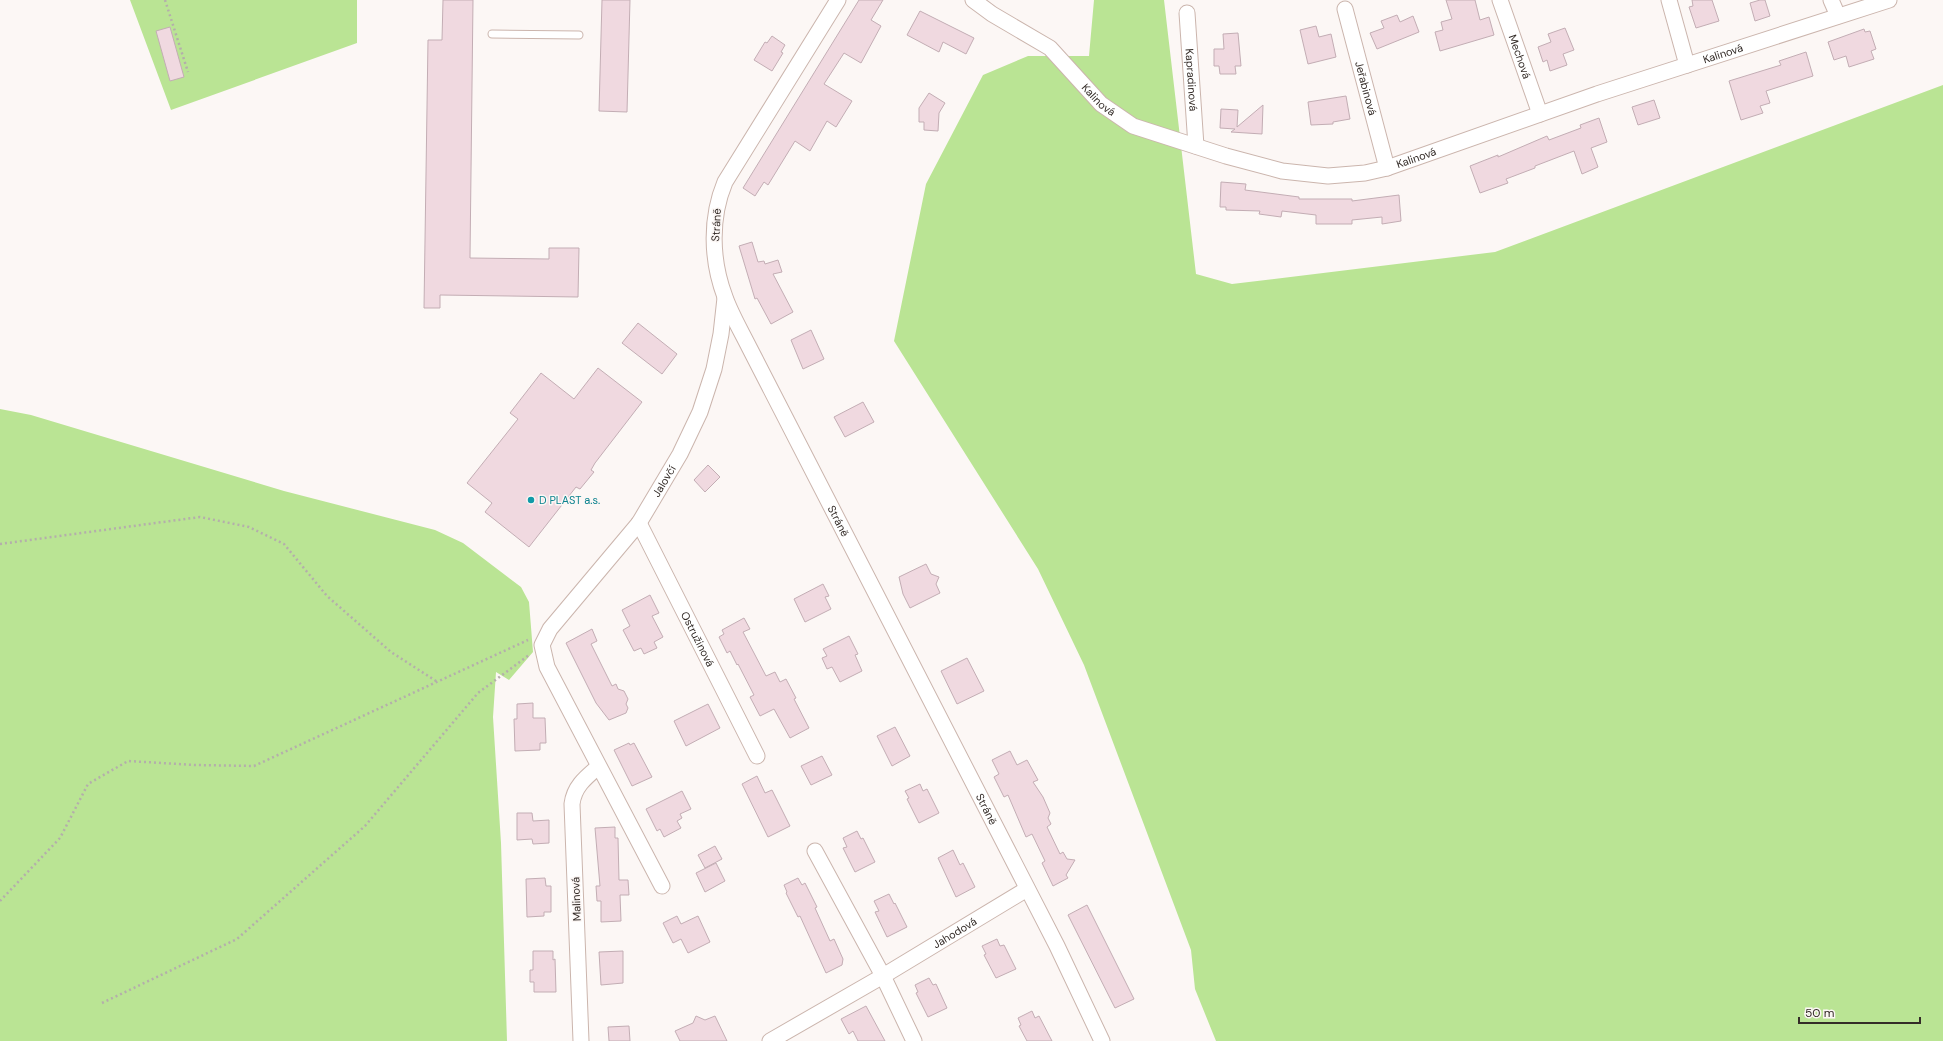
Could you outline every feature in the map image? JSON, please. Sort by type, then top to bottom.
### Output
[{"type":"street","name":"Stráně","points":[[838,0],[725,182],[717,201],[714,222],[715,252],[725,297],[1027,889],[1102,1041]]},
{"type":"street","name":"Kalinová","points":[[973,0],[992,14],[1050,48],[1101,104],[1133,126],[1226,156],[1282,171],[1328,176],[1365,173],[1388,168],[1540,114],[1889,0]]},
{"type":"street","name":"Mechová","points":[[1500,0],[1540,114]]},
{"type":"street","points":[[1669,0],[1687,65]]},
{"type":"street","points":[[1832,0],[1838,16]]},
{"type":"street","name":"Jeřabinová","points":[[1345,9],[1388,168]]},
{"type":"street","name":"Kapradinová","points":[[1186,13],[1196,146]]},
{"type":"street","name":"Jalovčí","points":[[544,641],[639,523],[680,454],[700,412],[714,369],[721,334],[725,297]]},
{"type":"street","name":"Ostružinová","points":[[639,523],[757,756]]},
{"type":"street","points":[[544,641],[547,667],[598,767],[662,886]]},
{"type":"street","name":"Malinová","points":[[581,1041],[572,804],[573,795],[578,786],[598,767]]},
{"type":"street","points":[[815,851],[883,976],[914,1041]]},
{"type":"street","name":"Jahodová","points":[[770,1041],[883,976],[1027,889]]},
{"type":"lane","points":[[492,34],[579,35]]},
{"type":"path","points":[[165,0],[188,72]]},
{"type":"path","points":[[0,544],[200,517],[249,527],[284,544],[327,596],[391,652],[436,681]]},
{"type":"path","points":[[0,901],[60,838],[88,784],[128,761],[196,765],[254,766],[294,749],[436,681],[536,636],[544,641],[478,693],[365,826],[237,939],[102,1003]]},
{"type":"green space","points":[[130,0],[357,0],[357,43],[171,110]]},
{"type":"green space","points":[[1094,0],[1164,0],[1196,274],[1232,284],[1495,252],[1943,85],[1943,1041],[1216,1041],[1195,989],[1191,950],[1084,665],[1038,569],[894,341],[926,184],[983,75],[1028,56],[1089,56]]},
{"type":"green space","points":[[0,409],[31,415],[284,491],[435,530],[463,543],[521,587],[529,602],[533,652],[509,680],[496,672],[493,717],[501,843],[507,1041],[0,1041]]},
{"type":"building","points":[[443,0],[473,0],[470,258],[549,259],[549,248],[579,248],[578,297],[440,295],[440,308],[424,308],[428,40],[442,40]]},
{"type":"building","points":[[602,0],[630,0],[627,112],[599,111]]},
{"type":"building","points":[[859,0],[883,0],[871,20],[881,26],[861,63],[844,53],[824,84],[852,101],[836,127],[827,121],[810,151],[795,141],[768,185],[764,182],[755,196],[743,188]]},
{"type":"building","points":[[1446,0],[1475,0],[1480,20],[1489,17],[1494,35],[1440,51],[1435,32],[1443,30],[1441,22],[1452,19]]},
{"type":"building","points":[[1692,0],[1712,0],[1719,21],[1696,28],[1689,7],[1693,6]]},
{"type":"building","points":[[1765,0],[1770,16],[1755,21],[1750,3]]},
{"type":"building","points":[[920,11],[974,38],[966,54],[943,42],[939,52],[907,35]]},
{"type":"building","points":[[1397,15],[1400,22],[1413,16],[1419,32],[1377,49],[1370,33],[1384,28],[1381,21]]},
{"type":"building","points":[[1316,26],[1319,37],[1331,34],[1336,57],[1308,64],[1300,30]]},
{"type":"building","points":[[170,27],[184,77],[170,81],[156,31]]},
{"type":"building","points":[[1565,28],[1574,50],[1563,54],[1567,65],[1550,71],[1547,60],[1543,62],[1538,47],[1551,42],[1548,34]]},
{"type":"building","points":[[1864,29],[1865,32],[1870,31],[1876,49],[1871,51],[1874,59],[1849,67],[1846,56],[1834,60],[1828,42]]},
{"type":"building","points":[[1238,33],[1241,66],[1235,66],[1236,74],[1220,74],[1219,66],[1214,66],[1214,49],[1224,49],[1223,34]]},
{"type":"building","points":[[772,36],[785,45],[781,52],[783,53],[772,71],[754,60],[765,42],[767,43]]},
{"type":"building","points":[[1806,52],[1813,76],[1766,91],[1770,103],[1760,106],[1763,113],[1741,120],[1729,81],[1781,65],[1779,61]]},
{"type":"building","points":[[929,93],[945,103],[939,113],[938,131],[924,130],[924,122],[919,122],[919,108]]},
{"type":"building","points":[[1346,96],[1350,119],[1333,122],[1333,124],[1311,125],[1308,102]]},
{"type":"building","points":[[1654,100],[1660,118],[1638,125],[1632,107]]},
{"type":"building","points":[[1263,105],[1262,134],[1231,132],[1235,129],[1220,128],[1221,109],[1238,110],[1237,127]]},
{"type":"building","points":[[1599,118],[1607,142],[1591,148],[1598,167],[1582,174],[1574,151],[1506,179],[1508,183],[1480,193],[1470,166],[1498,155],[1498,157],[1547,136],[1549,140],[1581,128],[1580,125]]},
{"type":"building","points":[[1221,182],[1246,184],[1245,190],[1299,197],[1299,199],[1352,199],[1352,201],[1399,195],[1401,221],[1382,224],[1382,217],[1352,220],[1352,224],[1316,224],[1316,215],[1282,211],[1281,217],[1259,214],[1260,211],[1226,210],[1226,207],[1220,207]]},
{"type":"building","points":[[752,242],[758,262],[764,261],[765,264],[778,260],[782,272],[773,274],[793,312],[771,324],[757,298],[755,299],[739,246]]},
{"type":"building","points":[[638,323],[677,354],[662,374],[622,343]]},
{"type":"building","points":[[811,330],[824,359],[803,369],[791,340]]},
{"type":"building","points":[[598,368],[642,402],[595,463],[591,470],[594,472],[580,489],[576,487],[529,547],[485,512],[492,503],[467,483],[518,419],[510,413],[541,373],[574,399]]},
{"type":"building","points":[[863,402],[874,422],[845,437],[834,417]]},
{"type":"building","points":[[708,465],[720,477],[705,492],[694,480]]},
{"type":"building","points":[[926,564],[931,574],[939,577],[936,584],[940,593],[910,608],[903,594],[899,577]]},
{"type":"building","points":[[823,584],[829,596],[825,597],[831,609],[805,622],[794,599]]},
{"type":"building","points":[[650,595],[659,613],[652,616],[663,637],[654,642],[657,648],[644,654],[641,648],[634,651],[623,630],[630,626],[622,610]]},
{"type":"building","points":[[744,618],[750,629],[743,632],[766,676],[775,672],[780,682],[786,679],[796,698],[794,699],[809,728],[790,738],[774,709],[760,716],[750,697],[754,695],[738,664],[737,665],[730,651],[727,653],[719,637],[724,634],[722,630]]},
{"type":"building","points":[[592,629],[597,641],[591,644],[612,686],[616,684],[618,689],[624,691],[628,699],[626,704],[628,708],[626,713],[609,720],[596,703],[566,643]]},
{"type":"building","points":[[849,636],[858,654],[855,655],[862,671],[840,682],[832,667],[827,669],[822,658],[827,656],[823,649]]},
{"type":"building","points":[[967,658],[984,691],[957,704],[941,671]]},
{"type":"building","points":[[533,703],[533,718],[545,718],[546,743],[540,743],[540,750],[515,751],[514,719],[517,719],[517,704]]},
{"type":"building","points":[[708,704],[720,728],[686,746],[674,721]]},
{"type":"building","points":[[895,727],[910,756],[892,766],[877,736]]},
{"type":"building","points":[[629,743],[630,745],[634,743],[652,777],[632,786],[614,750]]},
{"type":"building","points":[[1010,751],[1017,765],[1027,760],[1038,780],[1033,782],[1043,797],[1050,813],[1048,818],[1051,824],[1047,827],[1060,854],[1063,852],[1067,859],[1075,860],[1066,875],[1068,878],[1053,886],[1042,863],[1045,861],[1032,834],[1026,837],[1008,795],[1004,797],[994,777],[999,774],[992,760]]},
{"type":"building","points":[[822,756],[832,775],[811,785],[801,766]]},
{"type":"building","points":[[757,776],[765,793],[772,790],[790,826],[768,837],[742,784]]},
{"type":"building","points":[[920,784],[923,791],[927,789],[939,813],[919,823],[907,799],[909,798],[905,791]]},
{"type":"building","points":[[682,791],[691,809],[680,814],[682,818],[677,821],[681,828],[664,837],[660,829],[657,831],[646,809]]},
{"type":"building","points":[[517,813],[532,813],[533,821],[549,820],[549,843],[533,844],[532,839],[517,840]]},
{"type":"building","points":[[615,827],[615,838],[618,838],[619,880],[628,880],[629,895],[620,895],[621,921],[601,922],[601,901],[597,901],[596,886],[600,886],[595,828]]},
{"type":"building","points":[[857,831],[861,839],[863,838],[875,862],[855,872],[843,848],[847,847],[843,838]]},
{"type":"building","points":[[715,846],[722,859],[705,868],[698,855]]},
{"type":"building","points":[[953,850],[960,865],[963,863],[975,887],[956,897],[938,858]]},
{"type":"building","points":[[716,863],[725,881],[705,892],[696,873]]},
{"type":"building","points":[[545,878],[546,886],[551,886],[551,912],[544,912],[544,916],[527,917],[526,879]]},
{"type":"building","points":[[798,878],[802,885],[805,883],[817,907],[815,908],[830,941],[834,939],[843,959],[842,965],[826,973],[800,916],[798,917],[786,893],[787,892],[784,885]]},
{"type":"building","points":[[889,894],[907,927],[887,937],[875,912],[879,911],[874,901]]},
{"type":"building","points":[[1087,905],[1134,999],[1115,1008],[1068,915]]},
{"type":"building","points":[[677,916],[681,924],[698,916],[710,942],[688,953],[681,939],[673,943],[663,923]]},
{"type":"building","points":[[997,939],[1000,946],[1004,945],[1016,969],[996,978],[984,955],[986,954],[982,946]]},
{"type":"building","points":[[533,951],[553,951],[553,960],[555,959],[556,992],[534,992],[534,982],[530,982],[530,970],[533,970]]},
{"type":"building","points":[[623,951],[623,983],[601,985],[599,952]]},
{"type":"building","points":[[929,978],[933,985],[936,984],[947,1008],[928,1017],[916,993],[918,992],[915,985]]},
{"type":"building","points":[[866,1006],[885,1041],[858,1041],[853,1031],[849,1034],[841,1019]]},
{"type":"building","points":[[1032,1011],[1035,1018],[1039,1016],[1052,1041],[1027,1041],[1019,1026],[1021,1025],[1018,1018]]},
{"type":"building","points":[[696,1016],[705,1020],[715,1016],[727,1041],[680,1041],[675,1031],[693,1023]]},
{"type":"building","points":[[629,1026],[630,1041],[609,1041],[608,1027]]},
{"type":"place","name":"D PLAST a.s.","points":[[531,500]]}]
